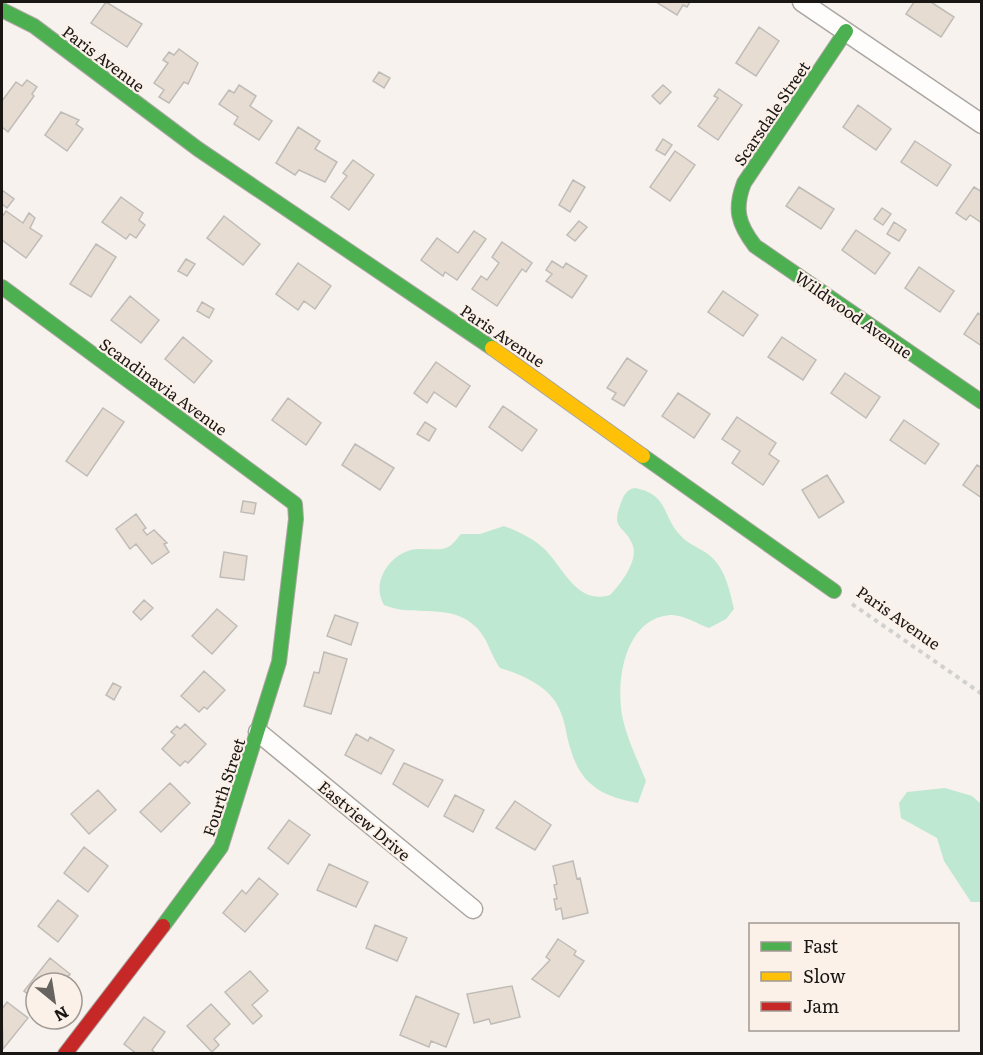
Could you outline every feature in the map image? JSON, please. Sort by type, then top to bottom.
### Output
[{"type":"street","points":[[802,2],[981,124]]},
{"type":"street","name":"Paris Avenue","points":[[2,10],[34,26],[198,149],[534,376],[688,489],[834,591]]},
{"type":"street","name":"Scarsdale Street","points":[[737,218],[737,201],[744,183],[846,31]]},
{"type":"street","name":"Wildwood Avenue","points":[[737,218],[743,231],[755,246],[981,402]]},
{"type":"street","name":"Scandinavia Avenue","points":[[2,287],[271,485],[295,504],[296,519]]},
{"type":"street","name":"Fourth Street","points":[[65,1053],[198,882],[221,847],[279,662],[296,519]]},
{"type":"street","name":"Eastview Drive","points":[[258,732],[473,909]]},
{"type":"path","name":"Paris Avenue","points":[[834,591],[981,694]]},
{"type":"green space","points":[[635,488],[646,491],[660,501],[681,536],[717,563],[728,584],[734,609],[726,619],[709,628],[675,615],[654,619],[642,628],[632,641],[622,672],[620,689],[623,720],[646,781],[638,803],[610,795],[590,783],[576,764],[560,709],[555,701],[530,680],[500,668],[484,637],[467,620],[444,612],[395,609],[384,605],[380,597],[384,572],[395,558],[403,553],[415,549],[448,547],[461,534],[480,534],[504,526],[523,534],[541,546],[578,589],[598,597],[610,595],[623,579],[633,559],[633,546],[618,523],[617,517],[624,495]]},
{"type":"green space","points":[[945,788],[972,796],[981,804],[981,902],[971,902],[944,861],[937,838],[901,818],[899,803],[907,792]]},
{"type":"building","points":[[106,2],[142,24],[127,47],[91,23]]},
{"type":"building","points":[[656,2],[690,2],[687,7],[683,5],[677,15]]},
{"type":"building","points":[[914,2],[931,2],[954,17],[941,37],[906,14]]},
{"type":"building","points":[[759,27],[779,41],[756,76],[736,63]]},
{"type":"building","points":[[179,49],[198,63],[188,84],[184,82],[169,103],[159,97],[164,90],[154,83],[168,63],[163,60],[169,52],[174,55]]},
{"type":"building","points":[[379,72],[390,78],[384,88],[373,81]]},
{"type":"building","points":[[27,80],[37,87],[32,94],[34,96],[8,132],[2,127],[2,101],[16,82],[22,86]]},
{"type":"building","points":[[239,85],[256,96],[250,106],[272,121],[259,140],[234,124],[238,117],[219,104],[229,90],[234,93]]},
{"type":"building","points":[[663,85],[671,92],[660,104],[652,96]]},
{"type":"building","points":[[719,89],[742,105],[718,140],[698,126],[718,98],[714,96]]},
{"type":"building","points":[[858,105],[891,129],[876,150],[843,127]]},
{"type":"building","points":[[61,112],[79,120],[76,124],[83,129],[67,151],[45,135]]},
{"type":"building","points":[[298,127],[320,141],[315,149],[337,162],[325,182],[299,170],[295,175],[276,163]]},
{"type":"building","points":[[663,139],[672,145],[665,155],[656,150]]},
{"type":"building","points":[[915,141],[951,165],[937,186],[901,162]]},
{"type":"building","points":[[675,151],[695,165],[670,201],[650,187]]},
{"type":"building","points":[[353,160],[374,175],[349,210],[331,197],[347,176],[343,173]]},
{"type":"building","points":[[573,180],[585,187],[570,212],[559,205]]},
{"type":"building","points":[[799,187],[834,209],[821,229],[786,206]]},
{"type":"building","points":[[974,187],[982,192],[982,223],[970,215],[966,220],[956,213]]},
{"type":"building","points":[[2,190],[14,199],[7,208],[2,204]]},
{"type":"building","points":[[121,197],[143,213],[139,220],[145,225],[136,238],[130,234],[126,239],[102,222]]},
{"type":"building","points":[[882,208],[891,214],[883,225],[874,219]]},
{"type":"building","points":[[6,211],[23,223],[29,213],[35,218],[30,228],[42,236],[26,258],[2,240],[2,217]]},
{"type":"building","points":[[224,216],[260,244],[243,265],[207,238]]},
{"type":"building","points":[[579,221],[587,227],[575,241],[567,235]]},
{"type":"building","points":[[894,222],[906,230],[899,241],[887,234]]},
{"type":"building","points":[[856,230],[890,253],[875,274],[842,250]]},
{"type":"building","points":[[474,231],[486,239],[457,280],[445,272],[443,276],[421,260],[437,238],[458,253]]},
{"type":"building","points":[[502,242],[532,263],[526,272],[522,269],[497,306],[472,289],[481,276],[487,280],[499,263],[492,257]]},
{"type":"building","points":[[96,244],[116,257],[91,297],[70,284]]},
{"type":"building","points":[[186,259],[195,264],[187,276],[178,271]]},
{"type":"building","points":[[552,261],[563,268],[566,263],[587,276],[572,298],[546,281],[552,274],[546,270]]},
{"type":"building","points":[[298,263],[331,286],[315,309],[304,301],[298,310],[276,294]]},
{"type":"building","points":[[919,267],[954,291],[940,312],[905,288]]},
{"type":"building","points":[[723,291],[758,315],[743,336],[708,312]]},
{"type":"building","points":[[130,296],[159,320],[141,343],[111,320]]},
{"type":"building","points":[[202,302],[214,309],[209,318],[197,311]]},
{"type":"building","points":[[978,313],[982,316],[982,346],[964,334]]},
{"type":"building","points":[[183,337],[212,361],[194,383],[165,359]]},
{"type":"building","points":[[782,337],[816,360],[803,380],[768,357]]},
{"type":"building","points":[[627,358],[647,371],[624,406],[612,399],[616,393],[607,388]]},
{"type":"building","points":[[436,362],[470,386],[456,407],[434,392],[427,403],[414,393]]},
{"type":"building","points":[[845,373],[880,397],[866,418],[831,393]]},
{"type":"building","points":[[678,393],[710,414],[694,438],[662,416]]},
{"type":"building","points":[[288,398],[321,423],[306,445],[272,420]]},
{"type":"building","points":[[503,406],[537,430],[522,451],[489,427]]},
{"type":"building","points":[[103,408],[124,422],[87,476],[66,461]]},
{"type":"building","points":[[737,417],[776,443],[769,454],[779,461],[763,485],[732,463],[740,451],[722,439]]},
{"type":"building","points":[[904,420],[939,444],[925,464],[890,440]]},
{"type":"building","points":[[425,422],[436,429],[429,441],[417,434]]},
{"type":"building","points":[[355,444],[394,468],[380,490],[342,465]]},
{"type":"building","points":[[977,465],[982,468],[982,498],[963,485]]},
{"type":"building","points":[[827,475],[844,502],[819,518],[802,490]]},
{"type":"building","points":[[243,501],[256,503],[254,514],[241,512]]},
{"type":"building","points":[[136,514],[146,528],[143,530],[147,535],[154,530],[167,543],[164,544],[169,552],[152,564],[136,544],[130,549],[116,529]]},
{"type":"building","points":[[224,552],[247,556],[244,580],[220,577]]},
{"type":"building","points":[[144,600],[153,608],[141,620],[133,612]]},
{"type":"building","points":[[217,609],[237,626],[212,654],[192,636]]},
{"type":"building","points":[[335,615],[358,623],[351,645],[327,636]]},
{"type":"building","points":[[324,652],[347,659],[331,714],[304,706],[314,672],[319,673]]},
{"type":"building","points":[[204,671],[225,690],[207,709],[204,707],[199,712],[181,696]]},
{"type":"building","points":[[113,683],[121,687],[114,700],[106,695]]},
{"type":"building","points":[[185,724],[206,744],[188,763],[185,761],[180,766],[162,749],[175,735],[171,732],[177,726],[180,729]]},
{"type":"building","points":[[356,734],[368,741],[370,737],[394,750],[381,774],[345,755]]},
{"type":"building","points":[[404,763],[443,780],[428,807],[393,784]]},
{"type":"building","points":[[170,783],[190,803],[161,832],[140,812]]},
{"type":"building","points":[[98,790],[116,810],[89,834],[71,814]]},
{"type":"building","points":[[455,795],[484,810],[473,832],[444,816]]},
{"type":"building","points":[[515,801],[551,825],[535,850],[496,828]]},
{"type":"building","points":[[289,820],[310,835],[288,864],[268,848]]},
{"type":"building","points":[[84,847],[108,866],[88,892],[64,873]]},
{"type":"building","points":[[573,861],[577,879],[580,878],[588,913],[563,919],[561,908],[556,910],[554,899],[557,899],[554,885],[557,884],[553,866]]},
{"type":"building","points":[[329,864],[368,882],[356,907],[317,890]]},
{"type":"building","points":[[259,878],[278,894],[245,932],[223,913],[242,890],[246,894]]},
{"type":"building","points":[[58,900],[78,916],[58,942],[38,926]]},
{"type":"building","points":[[375,925],[407,938],[397,961],[366,948]]},
{"type":"building","points":[[558,939],[576,951],[574,955],[584,961],[559,997],[532,979],[550,960],[546,957]]},
{"type":"building","points":[[50,958],[66,971],[40,971]]},
{"type":"building","points":[[250,971],[268,991],[252,1005],[262,1016],[253,1024],[225,992]]},
{"type":"building","points":[[512,986],[520,1017],[491,1024],[489,1019],[474,1023],[467,994]]},
{"type":"building","points":[[416,996],[459,1014],[446,1047],[431,1041],[429,1047],[400,1035]]},
{"type":"building","points":[[7,1002],[24,1015],[24,1023],[3,1049],[2,1009]]},
{"type":"building","points":[[211,1004],[230,1024],[214,1039],[219,1045],[212,1052],[187,1026]]},
{"type":"building","points":[[144,1017],[165,1032],[152,1050],[156,1054],[137,1054],[124,1044]]},
{"type":"traffic: fast","points":[[2,10],[34,26],[198,149],[492,348]]},
{"type":"traffic: fast","points":[[846,31],[744,183],[739,201],[741,223],[755,246],[982,402]]},
{"type":"traffic: fast","points":[[2,287],[295,504],[296,519],[279,662],[221,847],[163,926]]},
{"type":"traffic: fast","points":[[643,456],[834,591]]},
{"type":"traffic: slow","points":[[492,348],[643,456]]},
{"type":"traffic: jam","points":[[65,1054],[163,926]]}]
